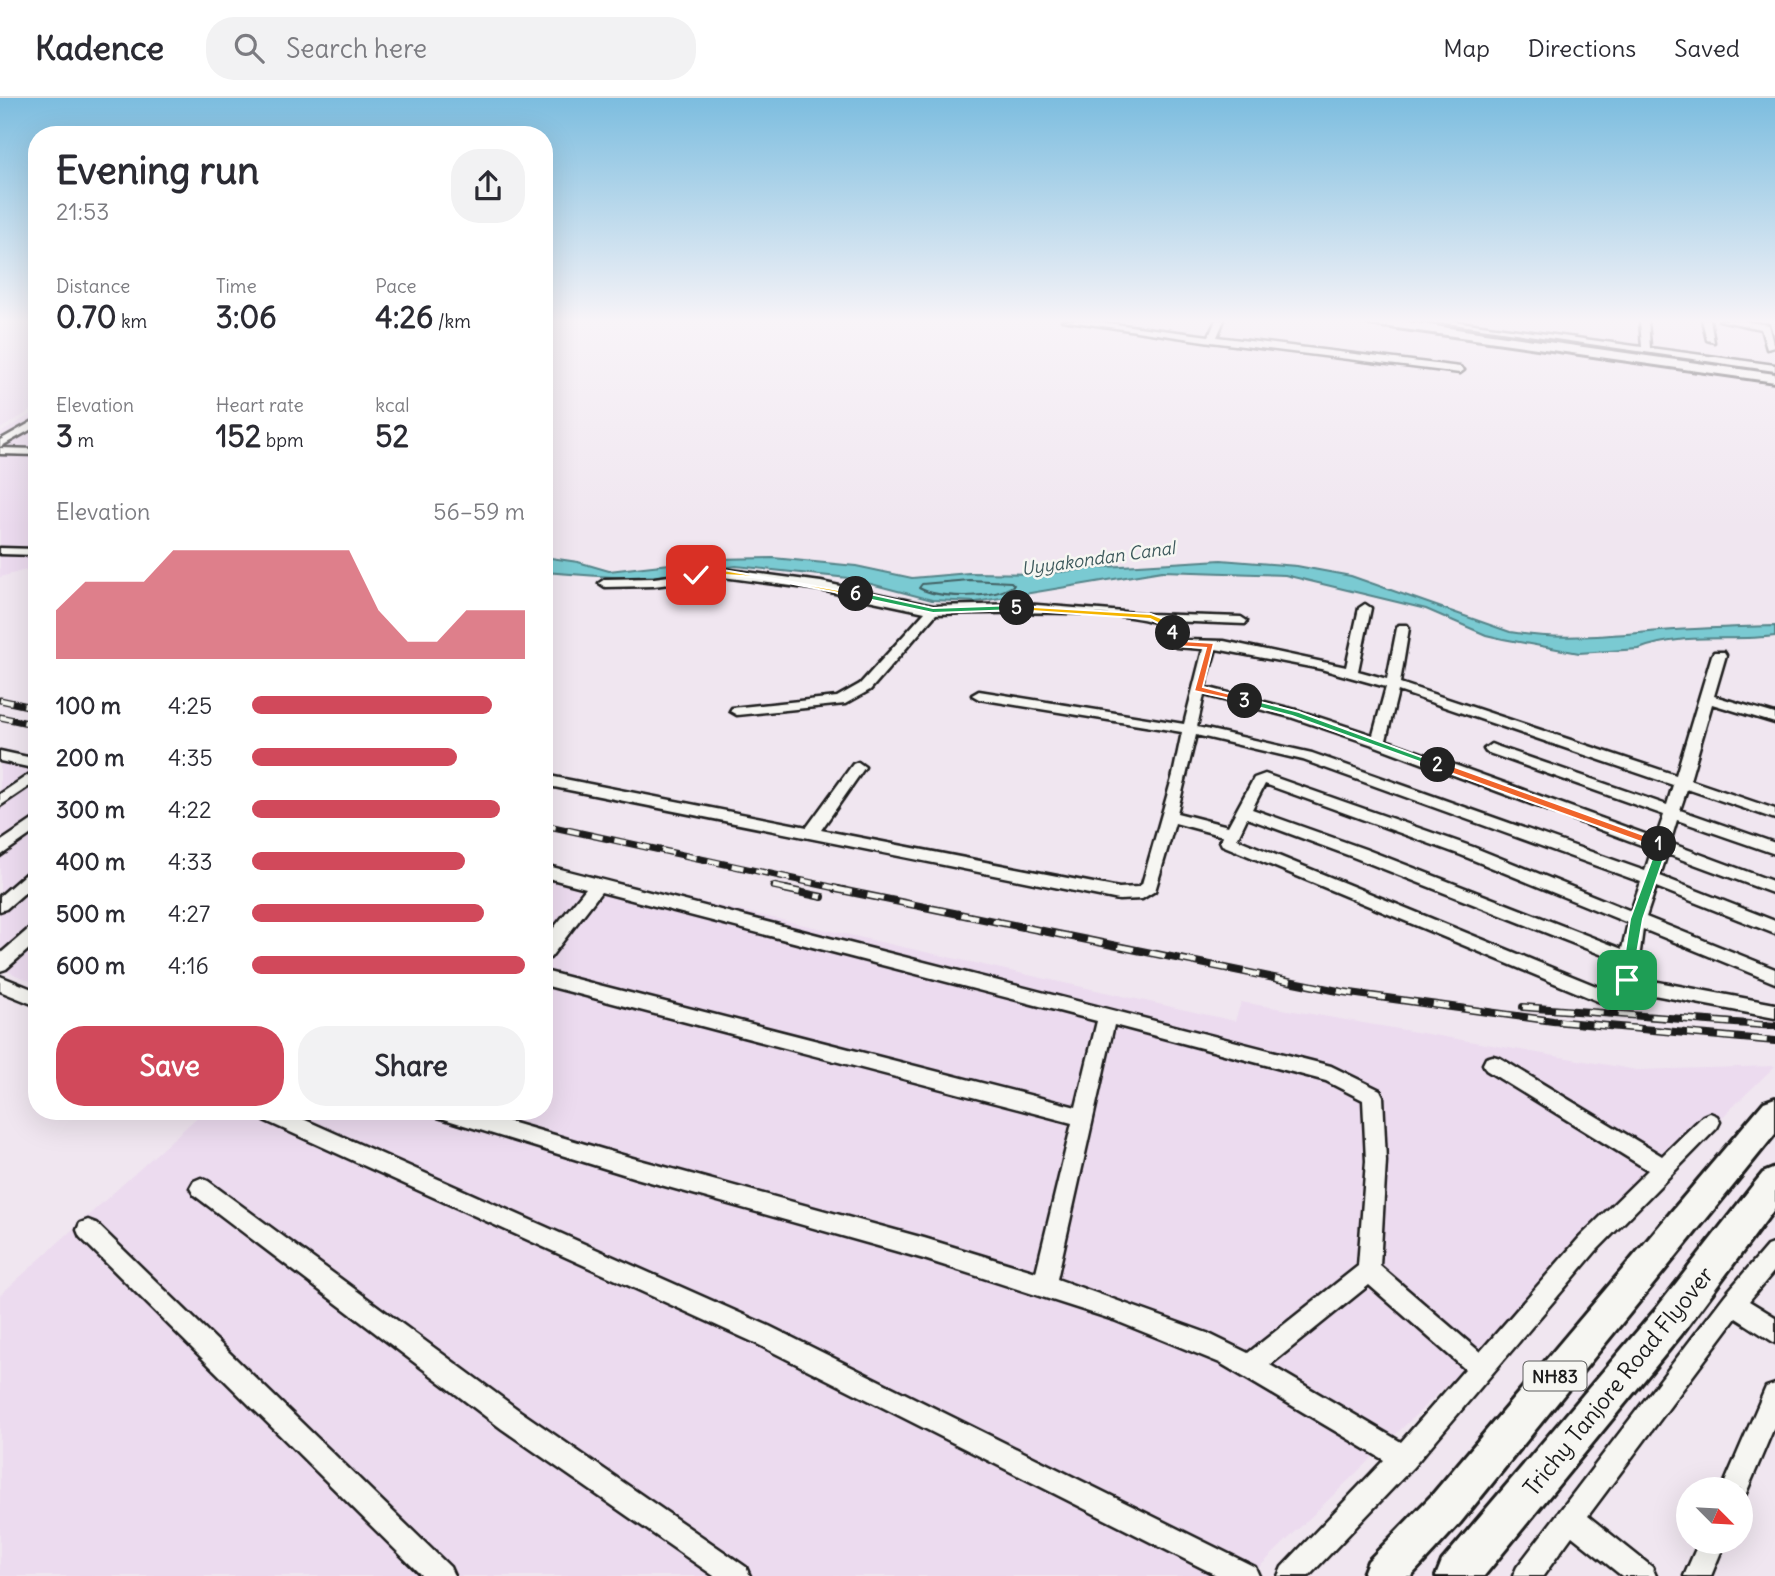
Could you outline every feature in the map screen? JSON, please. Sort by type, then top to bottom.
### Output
[{"type":"highway","name":"NH83","points":[[1383,1576],[1446,1509],[1775,1111]]},
{"type":"highway","name":"Trichy Tanjore Road Flyover","points":[[1457,1576],[1594,1414],[1775,1183]]},
{"type":"street","points":[[0,444],[28,427]]},
{"type":"street","points":[[0,451],[28,452]]},
{"type":"street","points":[[0,551],[28,552]]},
{"type":"street","points":[[605,583],[654,582],[723,573],[821,586],[933,610],[1026,608],[1241,621]]},
{"type":"street","points":[[1351,673],[1365,608]]},
{"type":"street","points":[[737,710],[839,701],[853,695],[865,687],[933,610]]},
{"type":"street","points":[[1151,616],[1171,629],[1177,642],[1185,645],[1211,645],[1254,651],[1393,685],[1775,814]]},
{"type":"street","points":[[1378,742],[1393,685],[1403,628]]},
{"type":"street","points":[[553,782],[1131,895],[1142,893],[1149,887],[1169,816],[1198,689],[1211,645]]},
{"type":"street","points":[[1719,655],[1684,782],[1637,919],[1625,967],[1612,1000],[1228,841],[1259,781],[1265,779],[1467,851],[1637,919],[1775,976]]},
{"type":"street","points":[[1198,689],[1295,714],[1378,742],[1775,888]]},
{"type":"street","points":[[979,695],[1189,729],[1307,756],[1651,878],[1775,928]]},
{"type":"street","points":[[1707,698],[1775,719]]},
{"type":"street","points":[[1491,749],[1775,849]]},
{"type":"street","points":[[0,756],[28,762]]},
{"type":"street","points":[[810,834],[858,767]]},
{"type":"street","points":[[0,801],[28,781]]},
{"type":"street","points":[[1243,811],[1359,853],[1625,967],[1638,985],[1775,1012]]},
{"type":"street","points":[[1169,816],[1233,833]]},
{"type":"street","points":[[0,850],[28,829]]},
{"type":"street","points":[[553,874],[1331,1074],[1374,1096],[1376,1161],[1369,1270],[1250,1367]]},
{"type":"street","points":[[0,905],[28,881]]},
{"type":"street","points":[[553,941],[597,885]]},
{"type":"street","points":[[0,964],[28,940]]},
{"type":"street","points":[[553,980],[1082,1117]]},
{"type":"street","points":[[0,983],[28,995]]},
{"type":"street","points":[[1044,1285],[1107,1016]]},
{"type":"street","points":[[1493,1064],[1663,1168]]},
{"type":"street","points":[[284,1120],[761,1334],[1246,1576]]},
{"type":"street","points":[[473,1120],[581,1154],[869,1232],[1044,1285],[1209,1346],[1250,1367],[1404,1458]]},
{"type":"street","points":[[1291,1576],[1404,1458],[1588,1244],[1710,1122]]},
{"type":"street","points":[[201,1188],[511,1420],[737,1576]]},
{"type":"street","points":[[88,1230],[441,1576]]},
{"type":"street","points":[[1526,1576],[1733,1303],[1775,1253]]},
{"type":"street","points":[[1369,1270],[1481,1368]]},
{"type":"street","points":[[1733,1303],[1775,1331]]},
{"type":"street","points":[[1740,1477],[1775,1396]]},
{"type":"street","points":[[1571,1520],[1643,1576]]},
{"type":"street","points":[[1697,1576],[1707,1554]]},
{"type":"shaded area","points":[[0,389],[28,389],[28,412],[0,429]]},
{"type":"shaded area","points":[[28,416],[28,569],[0,577],[0,433]]},
{"type":"shaded area","points":[[0,751],[28,758],[28,980],[0,968]]},
{"type":"shaded area","points":[[553,869],[1235,1021],[1241,1002],[1637,1070],[1775,1066],[1250,1576],[0,1576],[0,1295],[194,1120],[553,1120]]},
{"type":"water","points":[[553,558],[609,571],[713,559],[773,558],[856,566],[912,578],[969,573],[1041,574],[1221,560],[1297,566],[1351,576],[1510,632],[1529,635],[1586,636],[1775,626],[1775,636],[1689,639],[1639,649],[1579,653],[1486,635],[1426,609],[1285,575],[1162,571],[976,602],[932,600],[848,578],[736,566],[639,579],[553,573]]},
{"type":"railway","points":[[0,700],[28,706]]},
{"type":"railway","points":[[0,717],[28,723]]},
{"type":"railway","points":[[553,827],[845,890]]},
{"type":"railway","points":[[773,886],[792,890]]},
{"type":"railway","points":[[784,889],[822,897]]},
{"type":"railway","points":[[836,889],[1343,992],[1553,1021],[1775,1041]]},
{"type":"railway","points":[[1523,1007],[1775,1026]]},
{"type":"route","points":[[696,575],[723,573],[782,579],[933,610],[1026,608],[1151,616],[1171,629],[1177,642],[1185,645],[1211,645],[1198,689],[1295,714],[1378,742],[1662,846],[1637,919],[1630,959],[1621,974],[1627,980]]},
{"type":"water label","name":"Uyyakondan Canal","points":[[1098,558]]}]
